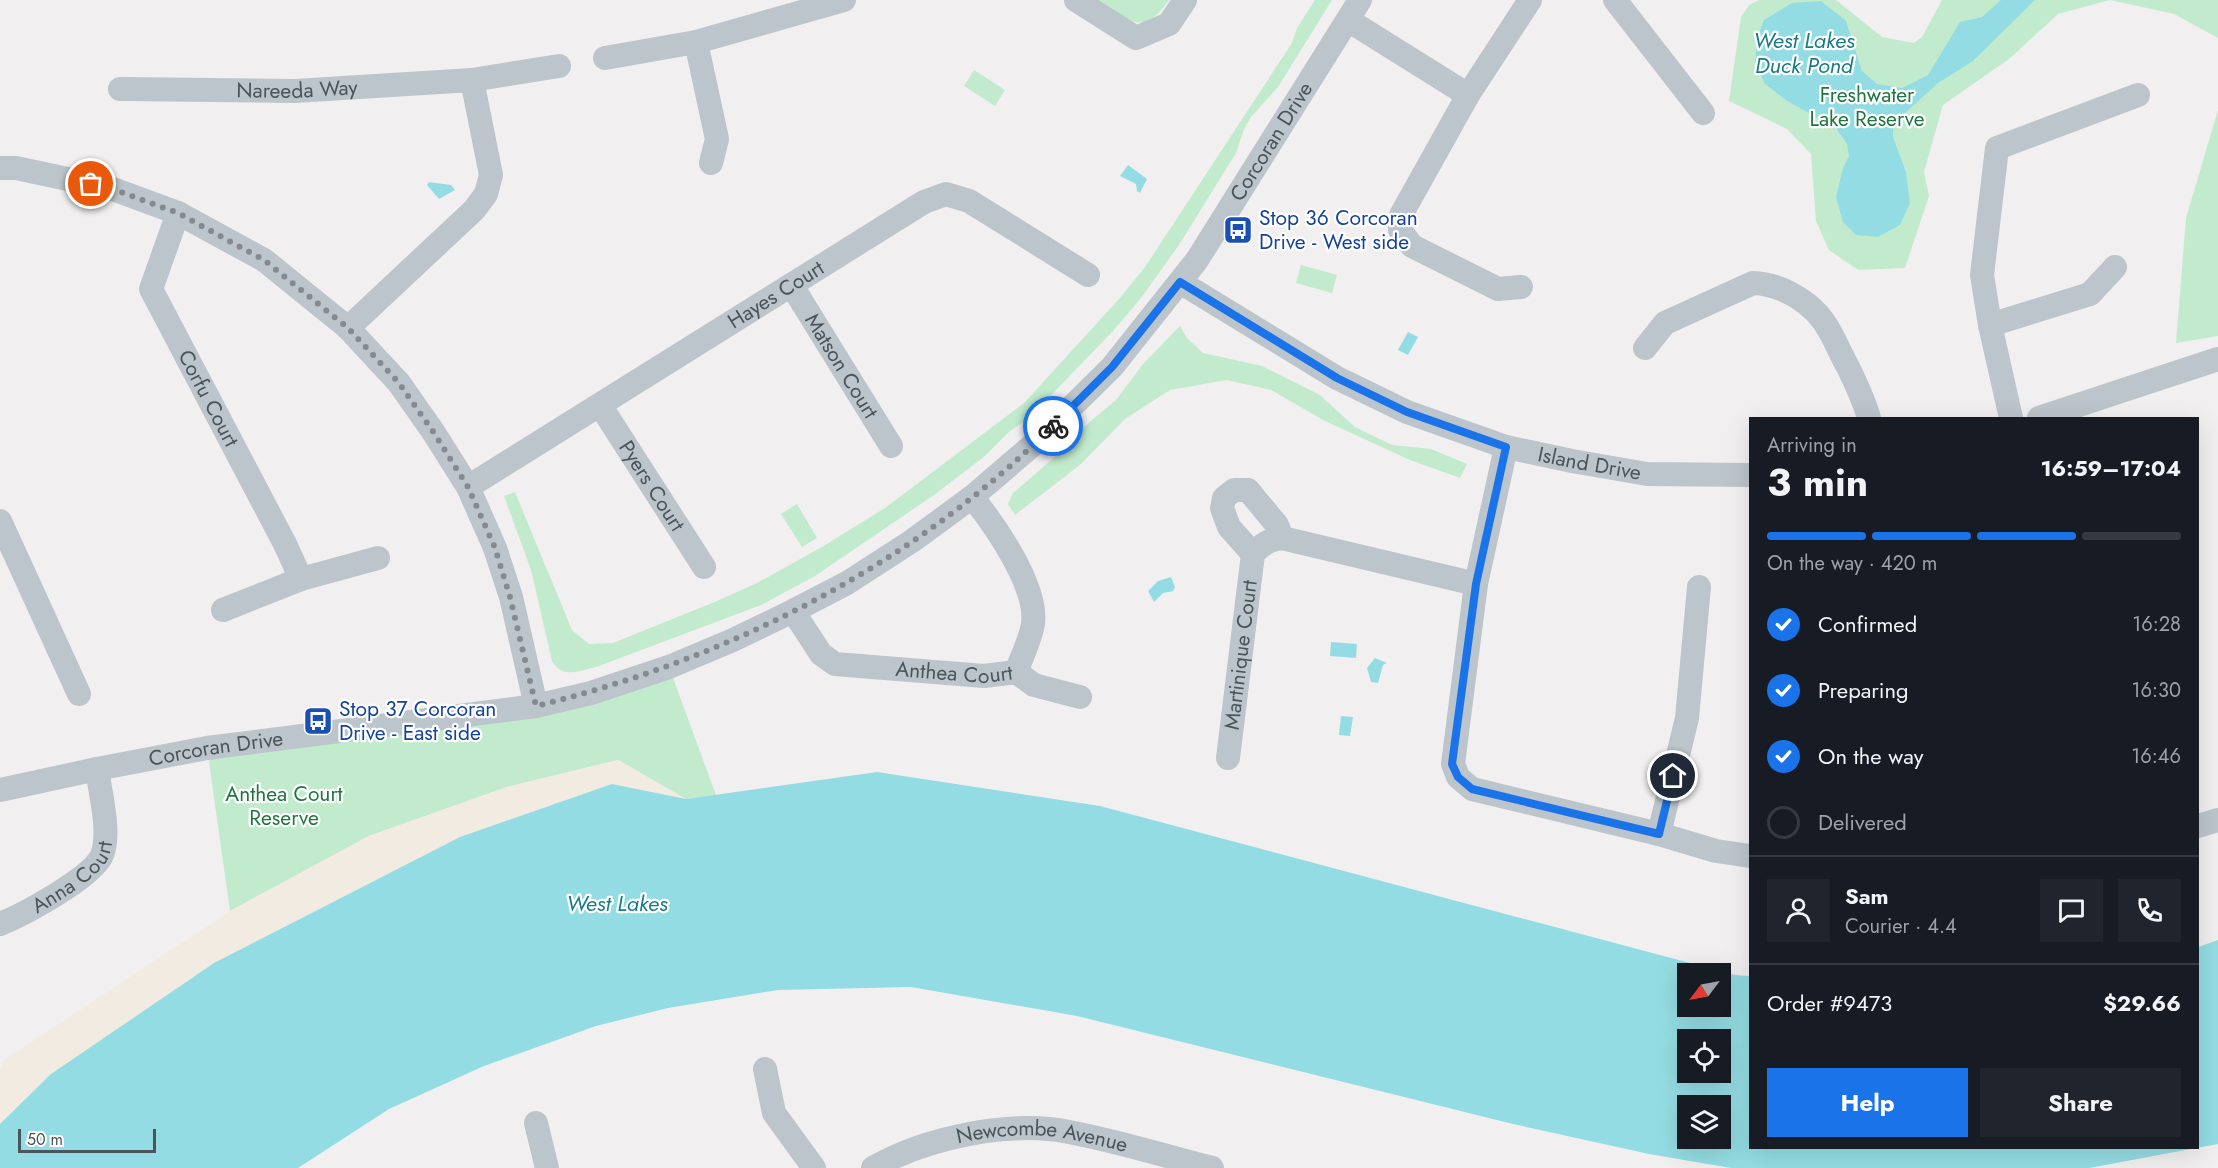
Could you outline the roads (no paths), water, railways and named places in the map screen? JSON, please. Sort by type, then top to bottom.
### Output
[{"type":"street","points":[[605,58],[696,42],[844,0]]},
{"type":"street","points":[[1076,0],[1136,38],[1169,24],[1185,0]]},
{"type":"street","points":[[1521,287],[1498,289],[1412,246],[1400,230],[1401,215],[1468,95],[1530,0]]},
{"type":"street","points":[[1615,0],[1703,113]]},
{"type":"street","points":[[1354,10],[1468,95]]},
{"type":"street","name":"Corcoran Drive","points":[[0,790],[97,768],[207,748],[536,706],[591,693],[669,667],[733,640],[846,583],[912,541],[972,497],[1035,443],[1112,367],[1180,282],[1203,249],[1354,10]]},
{"type":"street","points":[[696,42],[717,139],[711,163]]},
{"type":"street","name":"Nareeda Way","points":[[120,89],[295,91],[472,80],[559,66]]},
{"type":"street","points":[[348,328],[474,210],[486,194],[491,175],[472,80]]},
{"type":"street","points":[[2011,417],[1990,325],[1982,275],[1997,148],[2138,95]]},
{"type":"street","points":[[0,168],[16,168],[110,188],[178,213],[264,260],[348,328],[399,383],[468,487],[495,548],[536,706]]},
{"type":"street","name":"Hayes Court","points":[[468,487],[924,202],[946,194],[969,201],[1088,275]]},
{"type":"street","name":"Corfu Court","points":[[178,213],[151,289],[285,544],[301,579]]},
{"type":"street","points":[[1990,325],[2090,294],[2115,267]]},
{"type":"street","name":"Island Drive","points":[[1180,282],[1337,378],[1407,412],[1506,447],[1647,474],[1749,475]]},
{"type":"street","points":[[1645,348],[1665,323],[1754,283],[1767,283],[1779,287],[1802,301],[1828,328],[1869,417]]},
{"type":"street","name":"Matson Court","points":[[792,286],[891,446]]},
{"type":"street","points":[[2042,417],[2218,359]]},
{"type":"street","name":"Pyers Court","points":[[600,405],[704,567]]},
{"type":"street","points":[[1506,447],[1476,584],[1452,764],[1458,777],[1472,789],[1659,834],[1716,851],[1749,856]]},
{"type":"street","name":"Martinique Court","points":[[1228,758],[1253,554],[1270,540],[1282,538],[1277,525],[1248,490],[1234,490],[1224,498],[1221,508],[1229,527],[1253,554]]},
{"type":"street","name":"Anthea Court","points":[[794,611],[821,654],[835,664],[984,676],[1016,672],[1028,643],[1033,623],[1032,601],[1002,538],[972,497]]},
{"type":"street","points":[[0,521],[78,694]]},
{"type":"street","points":[[1282,538],[1476,584]]},
{"type":"street","points":[[223,610],[301,579],[378,558]]},
{"type":"street","points":[[1659,834],[1687,717],[1699,587]]},
{"type":"street","points":[[1016,672],[1034,685],[1080,698]]},
{"type":"street","name":"Anna Court","points":[[0,924],[16,917],[84,876],[102,856],[105,833],[97,768]]},
{"type":"street","points":[[2199,826],[2218,820]]},
{"type":"street","points":[[765,1069],[774,1113],[814,1168]]},
{"type":"street","points":[[536,1123],[547,1168]]},
{"type":"street","name":"Newcombe Avenue","points":[[873,1168],[891,1158],[931,1144],[995,1130],[1020,1129],[1067,1131],[1205,1167]]},
{"type":"water","name":"West Lakes Duck Pond","points":[[2001,0],[2035,0],[1973,61],[1938,83],[1893,124],[1893,137],[1906,172],[1910,203],[1900,225],[1878,237],[1856,235],[1843,222],[1836,197],[1843,168],[1849,156],[1847,144],[1836,128],[1787,101],[1765,84],[1755,62],[1757,38],[1764,20],[1792,3],[1821,1],[1846,21],[1862,71],[1877,84],[1902,88],[1928,75],[1960,22],[1982,17]]},
{"type":"water","points":[[1128,165],[1147,179],[1140,193],[1137,191],[1136,184],[1120,176]]},
{"type":"water","points":[[429,182],[451,185],[455,190],[439,199],[427,185]]},
{"type":"water","points":[[1408,332],[1418,337],[1408,355],[1398,350]]},
{"type":"water","points":[[1171,577],[1175,587],[1173,591],[1163,593],[1154,602],[1148,591],[1158,581]]},
{"type":"water","points":[[1331,642],[1357,644],[1356,658],[1330,656]]},
{"type":"water","points":[[1375,658],[1387,663],[1383,665],[1378,683],[1371,682],[1367,668]]},
{"type":"water","points":[[1341,716],[1353,717],[1350,736],[1339,735]]},
{"type":"water","name":"West Lakes","points":[[877,772],[1100,806],[1690,963],[1677,963],[1677,1017],[1731,1017],[1731,974],[1749,976],[1749,1149],[2191,1149],[2089,1168],[1731,1168],[1649,1154],[1513,1124],[1077,1016],[911,987],[778,990],[668,1008],[596,1026],[484,1066],[389,1109],[298,1168],[0,1168],[0,1124],[51,1074],[214,963],[460,837],[612,784],[686,799]]},
{"type":"water","points":[[2218,940],[2218,1144],[2199,1148],[2199,947]]},
{"type":"place","name":"Stop 36 Corcoran Drive - West side","points":[[1238,230]]},
{"type":"place","name":"Stop 37 Corcoran Drive - East side","points":[[318,721]]},
{"type":"park label","name":"Freshwater Lake Reserve","points":[[1867,107]]},
{"type":"park label","name":"Anthea Court Reserve","points":[[284,806]]}]
